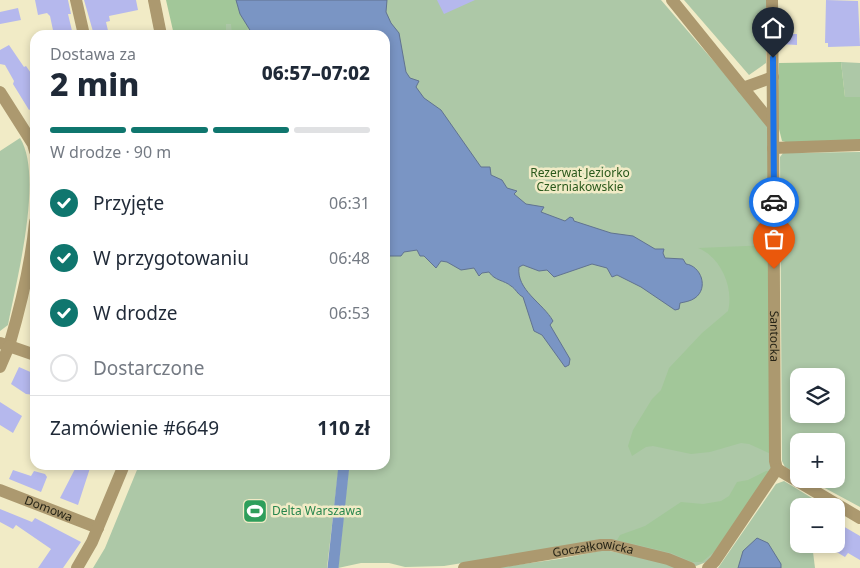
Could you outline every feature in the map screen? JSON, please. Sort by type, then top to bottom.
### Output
[{"type":"street","points":[[76,0],[83,30]]},
{"type":"street","points":[[154,0],[160,30]]},
{"type":"street","points":[[672,0],[773,125]]},
{"type":"street","name":"Santocka","points":[[772,0],[775,452],[777,469]]},
{"type":"street","points":[[743,88],[773,77]]},
{"type":"street","points":[[0,92],[30,140]]},
{"type":"street","points":[[774,148],[860,145]]},
{"type":"street","points":[[0,367],[4,344],[24,293],[30,254]]},
{"type":"street","points":[[4,344],[30,353]]},
{"type":"street","points":[[708,568],[715,561],[777,469],[860,518]]},
{"type":"street","points":[[77,568],[98,528],[122,470]]},
{"type":"street","name":"Domowa","points":[[0,490],[98,528]]},
{"type":"street","name":"Goczałkowicka","points":[[464,568],[601,545],[611,545],[668,559],[690,568]]},
{"type":"green space","points":[[166,0],[236,0],[240,14],[249,26],[246,30],[232,30],[231,24],[226,24],[226,30],[173,30]]},
{"type":"green space","name":"Rezerwat Jeziorko Czerniakowskie","points":[[170,0],[661,0],[773,130],[776,470],[709,561],[696,566],[608,539],[444,566],[405,567],[389,563],[361,563],[338,568],[348,470],[390,470],[390,30],[177,30]]},
{"type":"green space","points":[[684,0],[766,0],[766,63],[749,75]]},
{"type":"green space","points":[[841,62],[860,63],[860,97],[845,97]]},
{"type":"green space","points":[[841,62],[845,97],[860,97],[860,141],[789,143],[782,141],[777,121],[779,63]]},
{"type":"green space","points":[[20,138],[27,155],[29,203],[22,257],[8,325],[0,331],[0,151]]},
{"type":"green space","points":[[860,152],[860,507],[825,488],[845,488],[845,433],[790,433],[790,470],[785,467],[782,461],[780,157],[783,153]]},
{"type":"green space","points":[[769,245],[771,454],[749,444],[741,443],[710,452],[691,454],[653,446],[646,447],[632,456],[628,446],[633,430],[652,399],[661,390],[669,368],[702,333],[728,311],[729,293],[724,274],[713,258],[698,248]]},
{"type":"green space","points":[[137,470],[338,470],[327,568],[93,568],[105,548]]},
{"type":"green space","points":[[766,471],[771,471],[714,552],[702,562],[692,562],[671,553],[617,540],[620,535],[645,526],[681,502],[703,504],[721,501],[729,496],[737,482],[748,480]]},
{"type":"green space","points":[[784,481],[790,485],[790,488],[795,488],[812,498],[790,498],[790,553],[813,553],[815,568],[718,568],[776,484]]},
{"type":"green space","points":[[605,550],[663,562],[676,568],[493,568],[559,559]]},
{"type":"water","points":[[236,0],[387,0],[386,12],[391,23],[399,33],[406,72],[410,78],[419,81],[416,87],[424,98],[441,110],[481,167],[490,167],[491,175],[502,180],[507,188],[517,191],[514,194],[526,204],[544,207],[541,212],[565,221],[570,217],[574,221],[611,233],[633,236],[655,249],[664,249],[665,258],[683,259],[686,264],[696,269],[699,273],[702,289],[699,294],[692,300],[680,303],[679,309],[675,310],[641,287],[617,275],[612,277],[607,268],[592,264],[554,277],[547,270],[539,271],[523,265],[519,267],[522,283],[553,321],[550,325],[570,359],[569,365],[565,367],[542,335],[534,331],[523,297],[513,287],[494,277],[489,272],[482,273],[479,276],[474,268],[461,270],[447,262],[441,261],[436,268],[424,256],[420,256],[417,250],[404,252],[401,256],[390,256],[390,30],[250,30],[240,14]]},
{"type":"water","points":[[757,538],[768,543],[781,564],[781,568],[738,568],[743,551]]},
{"type":"building","points":[[35,0],[68,0],[71,14],[68,14],[72,30],[53,30],[50,16],[47,13],[38,15]]},
{"type":"building","points":[[84,0],[136,0],[138,10],[109,16],[110,21],[106,22],[108,30],[93,30]]},
{"type":"building","points":[[437,0],[475,0],[444,14]]},
{"type":"building","points":[[826,0],[858,1],[860,46],[828,47],[828,43],[825,43]]},
{"type":"building","points":[[18,8],[21,20],[0,24],[0,12]]},
{"type":"building","points":[[781,34],[797,34],[797,45],[780,44]]},
{"type":"building","points":[[9,45],[24,67],[26,66],[30,72],[29,110],[13,84],[14,81],[5,65],[0,64],[0,50]]},
{"type":"building","points":[[19,367],[30,372],[30,394],[26,394],[11,384]]},
{"type":"building","points":[[0,402],[22,416],[13,433],[0,425]]},
{"type":"building","points":[[13,470],[31,476],[34,471],[45,474],[47,477],[41,492],[9,479]]},
{"type":"building","points":[[74,470],[89,470],[78,505],[60,498]]},
{"type":"building","points":[[0,509],[32,522],[35,518],[81,542],[63,568],[38,568],[51,549],[16,525],[13,529],[0,522]]},
{"type":"building","points":[[845,527],[860,536],[860,560],[848,553],[845,557],[838,553],[845,553]]},
{"type":"waterway","points":[[333,568],[343,470]]},
{"type":"way so far","points":[[774,202],[774,269]]},
{"type":"place","name":"Delta Warszawa","points":[[255,511]]},
{"type":"route","points":[[773,58],[774,202]]}]
